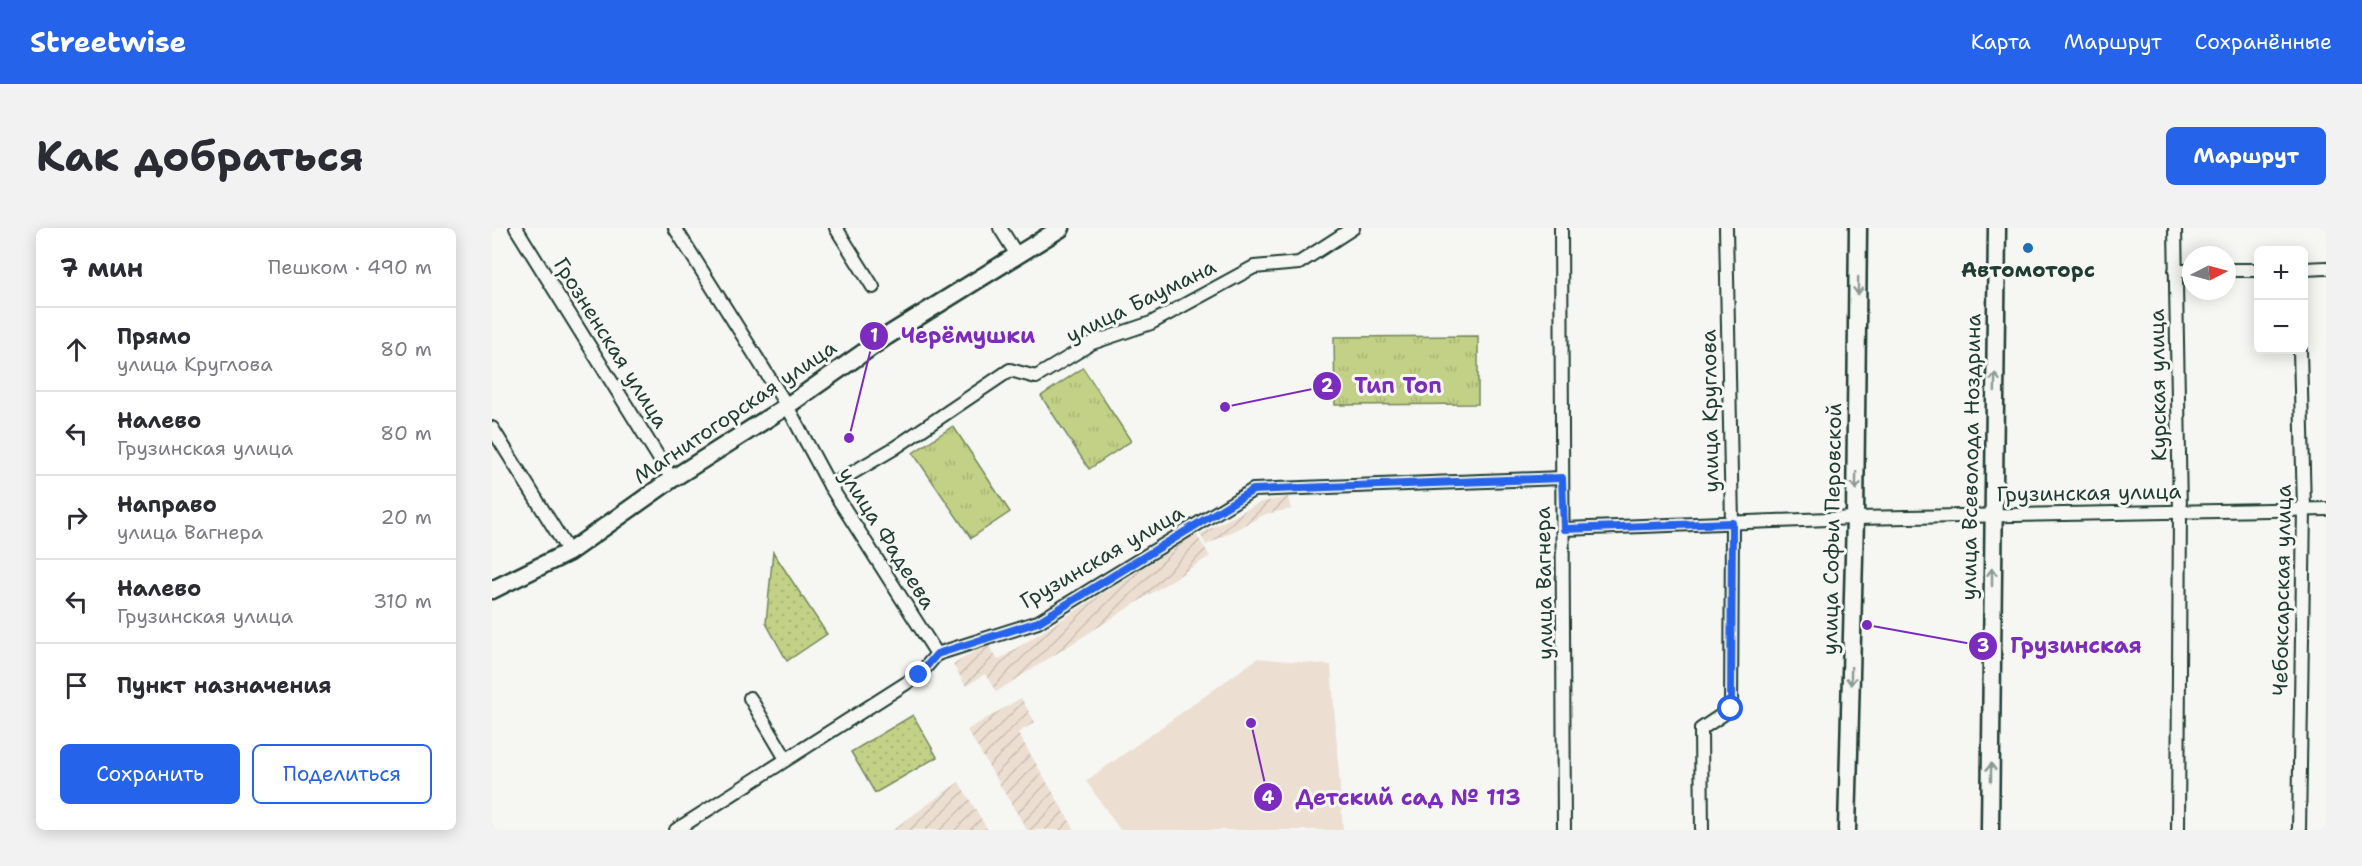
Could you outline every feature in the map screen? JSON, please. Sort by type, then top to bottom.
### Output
[{"type":"main road","name":"Магнитогорская улица","points":[[492,590],[569,552],[672,479],[787,406],[887,336],[1061,228]]},
{"type":"main road","name":"улица Софьи Перовской","points":[[1847,830],[1855,518],[1858,228]]},
{"type":"main road","name":"улица Всеволода Ноздрина","points":[[1990,830],[1997,228]]},
{"type":"street","name":"Грозненская улица","points":[[516,228],[672,479]]},
{"type":"street","name":"улица Фадеева","points":[[675,228],[787,406],[830,486],[937,654]]},
{"type":"street","points":[[836,228],[873,287]]},
{"type":"street","points":[[1000,228],[1017,255]]},
{"type":"street","name":"улица Баумана","points":[[830,486],[893,449],[1010,370],[1036,377],[1092,343],[1150,323],[1254,267],[1299,263],[1353,228]]},
{"type":"street","name":"улица Вагнера","points":[[1561,228],[1564,830]]},
{"type":"street","name":"улица Круглова","points":[[1702,830],[1701,729],[1731,709],[1732,523],[1726,228]]},
{"type":"street","name":"Курская улица","points":[[2175,228],[2180,511],[2178,830]]},
{"type":"street","points":[[2308,268],[2326,268]]},
{"type":"street","points":[[2236,270],[2254,270]]},
{"type":"street","points":[[2175,271],[2182,271]]},
{"type":"street","name":"Чебоксарская улица","points":[[2299,830],[2304,509],[2300,354]]},
{"type":"street","points":[[492,428],[569,552]]},
{"type":"street","name":"Грузинская улица","points":[[937,654],[1038,622],[1253,490],[1562,478]]},
{"type":"street","name":"Грузинская улица","points":[[1564,529],[1993,514],[2326,509]]},
{"type":"street","points":[[676,830],[919,675],[937,654]]},
{"type":"street","points":[[750,698],[786,759]]},
{"type":"shaded area","points":[[1288,497],[1291,509],[1266,514],[1206,545],[1200,534],[1261,502]]},
{"type":"shaded area","points":[[1196,534],[1210,556],[996,692],[985,674],[966,686],[953,665],[987,643],[998,660]]},
{"type":"shaded area","points":[[1258,658],[1331,665],[1343,830],[1120,830],[1086,781]]},
{"type":"shaded area","points":[[1021,698],[1035,722],[1018,733],[1075,830],[1027,830],[967,730]]},
{"type":"shaded area","points":[[959,782],[988,830],[892,830]]},
{"type":"green space","points":[[1478,336],[1478,404],[1335,405],[1334,337]]},
{"type":"green space","points":[[1083,368],[1131,441],[1089,469],[1041,396]]},
{"type":"green space","points":[[953,426],[1010,512],[971,538],[913,453]]},
{"type":"green space","points":[[773,552],[827,634],[787,661],[766,623]]},
{"type":"green space","points":[[913,715],[937,757],[875,793],[851,752]]},
{"type":"place","name":"Автомоторс","points":[[2028,248]]},
{"type":"place","name":"Тип Топ","points":[[1225,407]]},
{"type":"place","name":"Черёмушки","points":[[849,438]]},
{"type":"place","name":"Грузинская","points":[[1867,625]]},
{"type":"place","name":"Детский сад № 113","points":[[1251,723]]},
{"type":"route","points":[[919,675],[937,654],[1038,622],[1253,490],[1562,478],[1564,529],[1732,523],[1731,709]]}]
